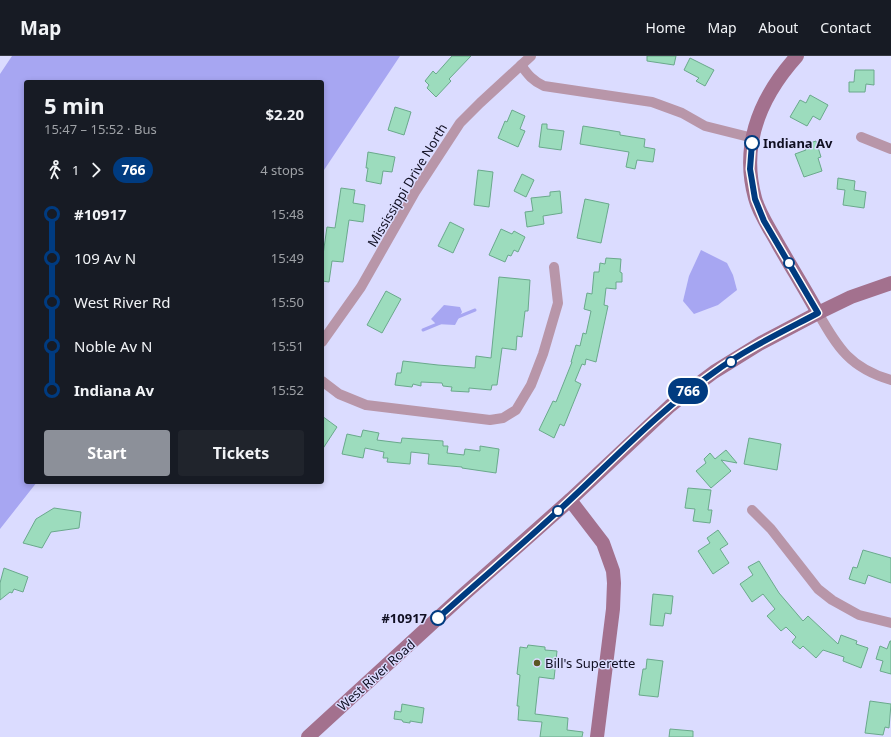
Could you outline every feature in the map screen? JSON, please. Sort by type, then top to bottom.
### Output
[{"type":"main road","points":[[797,56],[767,96],[759,114],[753,138],[750,169],[755,199],[764,221],[818,313]]},
{"type":"main road","name":"West River Road","points":[[308,737],[462,596],[570,500],[670,406],[690,390],[720,368],[761,343],[851,296],[891,283]]},
{"type":"main road","points":[[570,500],[603,543],[613,571],[614,583],[612,609],[597,737]]},
{"type":"street","name":"Mississippi Drive North","points":[[324,339],[361,287],[415,192],[460,123],[530,56]]},
{"type":"street","points":[[521,66],[535,82],[544,86],[652,102],[682,113],[705,126],[753,138]]},
{"type":"street","points":[[861,137],[891,149]]},
{"type":"street","points":[[324,383],[339,394],[366,406],[490,420],[503,418],[516,410],[531,386],[543,354],[558,302],[554,267]]},
{"type":"street","points":[[818,313],[832,337],[846,355],[858,366],[878,376],[891,380]]},
{"type":"street","points":[[752,510],[771,529],[818,589],[832,600],[859,616],[891,623]]},
{"type":"water","points":[[12,56],[400,56],[324,170],[324,80],[24,80],[24,484],[35,484],[0,529],[0,74]]},
{"type":"water","points":[[701,250],[727,263],[733,275],[737,290],[718,305],[694,314],[683,301],[689,276]]},
{"type":"water","points":[[444,305],[460,307],[462,312],[455,325],[436,324],[431,319]]},
{"type":"building","points":[[452,56],[471,56],[449,79],[451,81],[436,97],[427,88],[429,85],[425,81],[433,71],[436,74]]},
{"type":"building","points":[[647,56],[676,56],[674,65],[647,61]]},
{"type":"building","points":[[690,58],[714,70],[705,86],[696,81],[699,78],[684,70]]},
{"type":"building","points":[[855,70],[874,70],[874,85],[866,84],[865,92],[849,92],[849,82],[854,82]]},
{"type":"building","points":[[810,95],[828,105],[820,120],[813,116],[807,126],[790,117],[800,100],[806,103]]},
{"type":"building","points":[[395,107],[411,112],[404,135],[388,130]]},
{"type":"building","points":[[512,110],[525,116],[520,129],[525,131],[518,147],[498,138],[505,121],[507,122]]},
{"type":"building","points":[[542,124],[547,124],[547,129],[564,131],[561,150],[539,147]]},
{"type":"building","points":[[583,126],[620,132],[620,135],[645,139],[644,147],[655,149],[653,162],[637,160],[635,169],[626,167],[629,152],[580,144]]},
{"type":"building","points":[[816,141],[821,157],[818,158],[822,171],[804,177],[795,154],[806,150],[804,145]]},
{"type":"building","points":[[368,152],[395,157],[392,172],[383,171],[381,184],[366,181]]},
{"type":"building","points":[[478,170],[493,172],[489,207],[474,205]]},
{"type":"building","points":[[522,174],[534,180],[526,197],[514,191]]},
{"type":"building","points":[[838,178],[855,181],[854,190],[866,192],[864,208],[843,205],[845,190],[837,189]]},
{"type":"building","points":[[341,188],[355,190],[353,203],[365,205],[363,222],[349,220],[343,262],[332,261],[329,282],[324,281],[324,248],[327,227],[335,228]]},
{"type":"building","points":[[560,191],[562,213],[543,216],[544,224],[527,227],[525,212],[533,211],[531,198],[550,196],[550,192]]},
{"type":"building","points":[[585,199],[609,204],[601,243],[577,238]]},
{"type":"building","points":[[450,222],[464,229],[453,253],[438,246]]},
{"type":"building","points":[[501,229],[512,234],[514,231],[525,237],[518,252],[514,250],[511,256],[508,255],[505,262],[489,255]]},
{"type":"building","points":[[606,258],[621,259],[620,272],[622,273],[622,282],[616,282],[616,289],[606,288],[604,305],[608,306],[596,362],[586,359],[585,365],[582,364],[575,381],[581,384],[564,426],[560,424],[554,438],[539,430],[553,401],[556,402],[572,362],[576,345],[580,346],[583,333],[586,334],[591,311],[584,309],[587,293],[592,294],[594,272],[599,272],[600,263],[605,264]]},
{"type":"building","points":[[499,277],[530,280],[528,311],[525,311],[522,337],[517,336],[516,350],[502,348],[497,385],[492,385],[491,390],[469,388],[469,392],[451,391],[452,387],[443,386],[442,383],[421,382],[421,386],[413,384],[412,387],[395,385],[397,373],[401,373],[403,361],[475,368],[476,356],[491,358]]},
{"type":"building","points":[[386,291],[401,299],[382,333],[367,325]]},
{"type":"building","points":[[324,417],[337,427],[324,447]]},
{"type":"building","points":[[363,430],[379,433],[377,440],[401,443],[402,438],[443,441],[443,446],[448,446],[447,453],[464,455],[465,449],[480,451],[480,446],[499,449],[496,473],[462,467],[428,464],[429,454],[411,452],[410,464],[387,462],[388,458],[383,458],[384,452],[365,448],[363,458],[342,454],[347,434],[361,437]]},
{"type":"building","points":[[749,438],[781,444],[777,470],[744,464]]},
{"type":"building","points":[[726,450],[737,463],[721,460],[731,471],[711,488],[696,471],[706,463],[704,459],[710,453],[715,459]]},
{"type":"building","points":[[688,488],[711,490],[708,510],[712,510],[710,523],[693,521],[695,509],[685,508]]},
{"type":"building","points":[[54,508],[81,512],[79,528],[51,532],[42,548],[23,543],[36,519]]},
{"type":"building","points":[[718,530],[728,544],[720,549],[729,563],[713,574],[698,551],[710,543],[707,538]]},
{"type":"building","points":[[863,550],[891,558],[891,583],[868,575],[865,584],[849,579],[853,567],[857,568]]},
{"type":"building","points":[[759,561],[779,593],[803,621],[808,616],[838,644],[841,635],[857,641],[856,644],[868,648],[861,668],[843,661],[844,657],[823,650],[816,658],[803,646],[800,649],[792,642],[796,637],[786,627],[781,631],[767,616],[775,609],[763,594],[752,602],[740,584],[753,575],[748,567]]},
{"type":"building","points":[[4,568],[28,577],[23,592],[14,589],[12,593],[10,592],[0,600],[0,583]]},
{"type":"building","points":[[653,594],[673,596],[671,614],[665,613],[663,626],[650,625]]},
{"type":"building","points":[[890,641],[891,674],[880,671],[883,661],[876,659],[880,646],[887,649]]},
{"type":"building","points":[[528,645],[545,647],[545,650],[557,651],[554,679],[539,677],[535,714],[568,718],[567,730],[583,732],[582,737],[540,737],[542,722],[518,720],[519,706],[517,706],[520,675],[517,674],[520,647],[527,648]]},
{"type":"building","points":[[647,659],[663,661],[658,697],[639,695],[643,669],[646,669]]},
{"type":"building","points":[[870,701],[891,704],[889,728],[885,727],[883,735],[865,733]]},
{"type":"building","points":[[402,704],[424,708],[422,723],[410,721],[410,723],[403,722],[402,720],[394,719],[395,711],[401,712]]},
{"type":"building","points":[[670,729],[693,731],[693,737],[669,737]]},
{"type":"waterway","points":[[458,317],[475,310]]},
{"type":"waterway","points":[[423,330],[440,323]]},
{"type":"bus line","name":"766","points":[[438,618],[570,500],[670,406],[714,372],[761,343],[818,313],[764,221],[755,199],[750,169],[752,143]]},
{"type":"place","name":"Indiana Av","points":[[752,143]]},
{"type":"place","name":"#10917","points":[[438,618]]},
{"type":"place","name":"Bill's Superette","points":[[537,663]]}]
